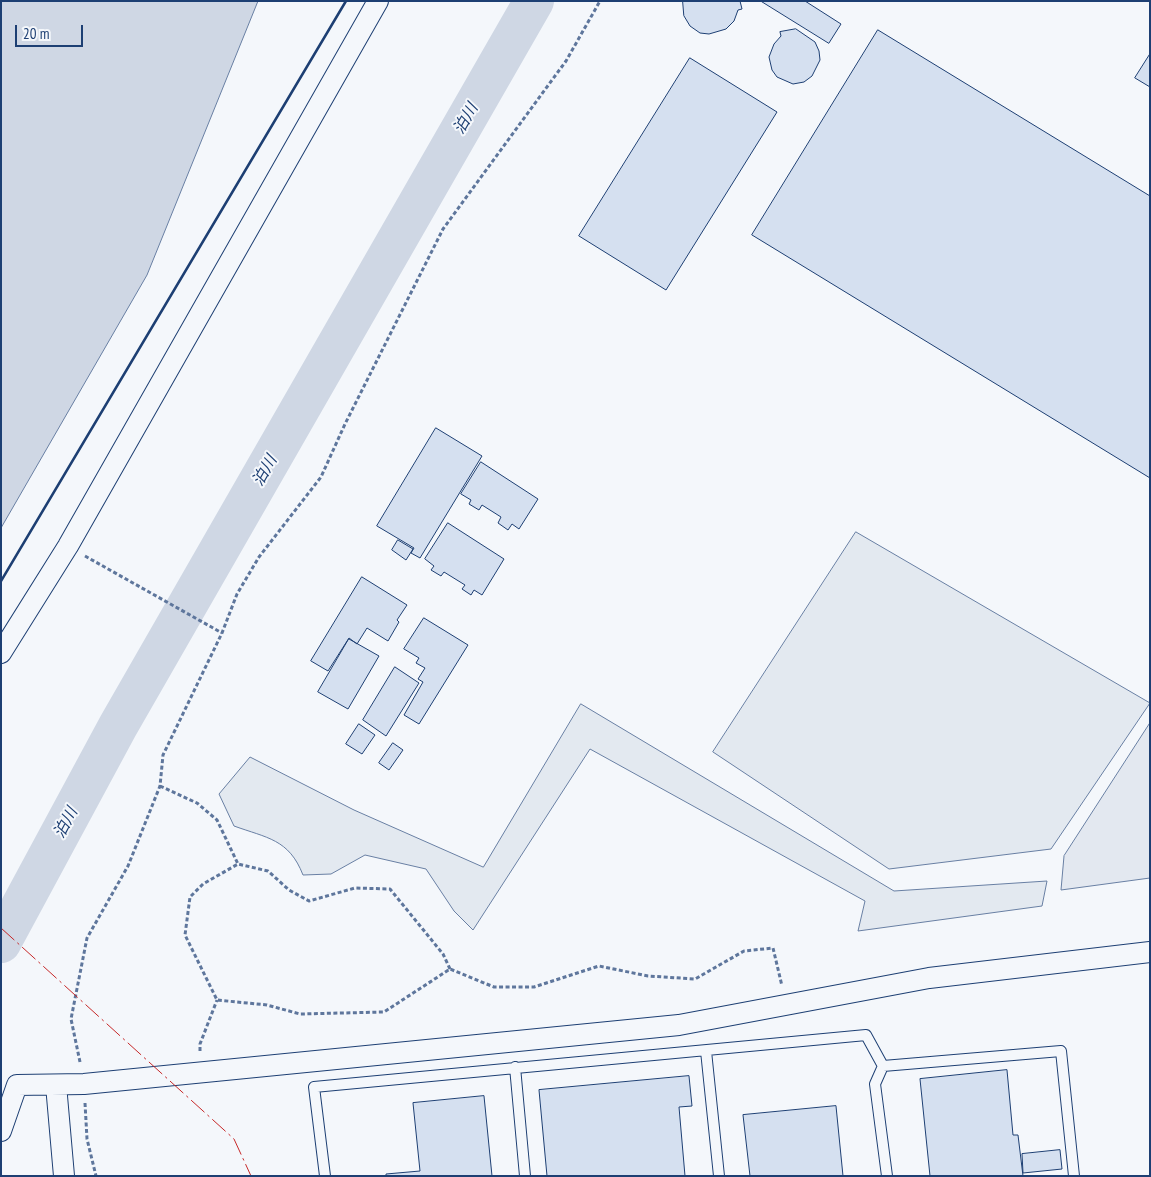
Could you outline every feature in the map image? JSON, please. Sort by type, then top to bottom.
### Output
[{"type":"street","points":[[1,653],[68,546],[378,1]]},
{"type":"street","points":[[1,1131],[18,1085],[84,1084],[678,1025],[929,978],[1150,952]]},
{"type":"street","points":[[56,1084],[64,1176]]},
{"type":"lane","points":[[325,1176],[314,1087],[866,1036],[883,1066]]},
{"type":"lane","points":[[883,1066],[1061,1050],[1074,1176]]},
{"type":"lane","points":[[706,1051],[719,1176]]},
{"type":"lane","points":[[883,1066],[875,1084],[887,1176]]},
{"type":"lane","points":[[516,1067],[525,1176]]},
{"type":"path","points":[[96,1176],[87,1139],[84,1084],[71,1019],[87,938],[128,866],[160,786],[163,755],[222,633],[237,594],[259,557],[321,477],[345,424],[443,229],[566,61],[600,1]]},
{"type":"path","points":[[68,546],[222,633]]},
{"type":"path","points":[[160,786],[197,803],[217,820],[238,864]]},
{"type":"path","points":[[199,1072],[200,1044],[217,1000],[185,936],[190,897],[203,884],[238,864],[268,871],[289,890],[309,900],[355,888],[390,889],[443,954],[450,969],[494,987],[534,987],[599,966],[648,976],[695,980],[744,951],[773,948],[787,1006]]},
{"type":"path","points":[[217,1000],[267,1004],[300,1014],[384,1012],[450,969]]},
{"type":"shaded area","points":[[1,1],[258,1],[147,275],[1,528]]},
{"type":"shaded area","points":[[856,532],[1150,703],[1051,849],[889,869],[713,752]]},
{"type":"shaded area","points":[[581,704],[894,891],[1047,881],[1042,906],[858,931],[865,901],[590,749],[473,930],[454,911],[426,869],[365,855],[331,874],[303,875],[291,854],[284,847],[267,837],[234,826],[219,794],[250,757],[354,810],[483,867]]},
{"type":"shaded area","points":[[1150,723],[1150,878],[1061,890],[1064,856]]},
{"type":"building","points":[[683,1],[740,1],[742,9],[738,10],[734,21],[726,29],[709,34],[700,33],[690,26],[684,16]]},
{"type":"building","points":[[761,1],[805,1],[841,24],[829,43]]},
{"type":"building","points":[[796,29],[815,42],[820,60],[812,76],[804,82],[793,84],[777,77],[772,70],[769,57],[774,44],[781,36],[780,32]]},
{"type":"building","points":[[878,30],[1150,196],[1150,478],[752,235]]},
{"type":"building","points":[[1150,54],[1150,87],[1135,78]]},
{"type":"building","points":[[690,58],[777,112],[666,290],[579,236]]},
{"type":"building","points":[[436,428],[482,456],[420,558],[411,553],[414,548],[377,526]]},
{"type":"building","points":[[481,462],[538,499],[519,529],[512,524],[508,530],[498,523],[501,517],[482,505],[479,510],[469,504],[471,500],[461,494]]},
{"type":"building","points":[[448,523],[504,559],[482,595],[474,590],[471,595],[462,589],[465,585],[444,572],[441,576],[431,570],[434,566],[425,559]]},
{"type":"building","points":[[398,540],[413,549],[406,560],[392,550]]},
{"type":"building","points":[[362,577],[407,605],[397,620],[399,622],[388,641],[367,628],[357,644],[349,638],[328,671],[311,661]]},
{"type":"building","points":[[424,618],[468,645],[419,724],[404,715],[423,682],[418,679],[425,668],[416,663],[419,658],[404,649]]},
{"type":"building","points":[[349,639],[379,656],[348,709],[318,692]]},
{"type":"building","points":[[395,667],[419,683],[386,736],[363,720]]},
{"type":"building","points":[[359,724],[375,735],[362,754],[346,744]]},
{"type":"building","points":[[393,743],[403,750],[389,770],[379,763]]},
{"type":"building","points":[[1007,1070],[1013,1135],[1018,1135],[1023,1176],[930,1176],[920,1079]]},
{"type":"building","points":[[689,1076],[692,1106],[679,1107],[685,1176],[547,1176],[539,1090]]},
{"type":"building","points":[[484,1096],[492,1176],[386,1176],[386,1174],[420,1171],[413,1103]]},
{"type":"building","points":[[836,1106],[843,1176],[750,1176],[743,1115]]},
{"type":"building","points":[[1060,1150],[1062,1169],[1023,1173],[1022,1154]]},
{"type":"waterway","name":"泊川","points":[[1,943],[118,726],[534,1]]},
{"type":"wall","points":[[1,581],[346,1]]},
{"type":"power","points":[[1,928],[234,1139],[251,1176]]}]
